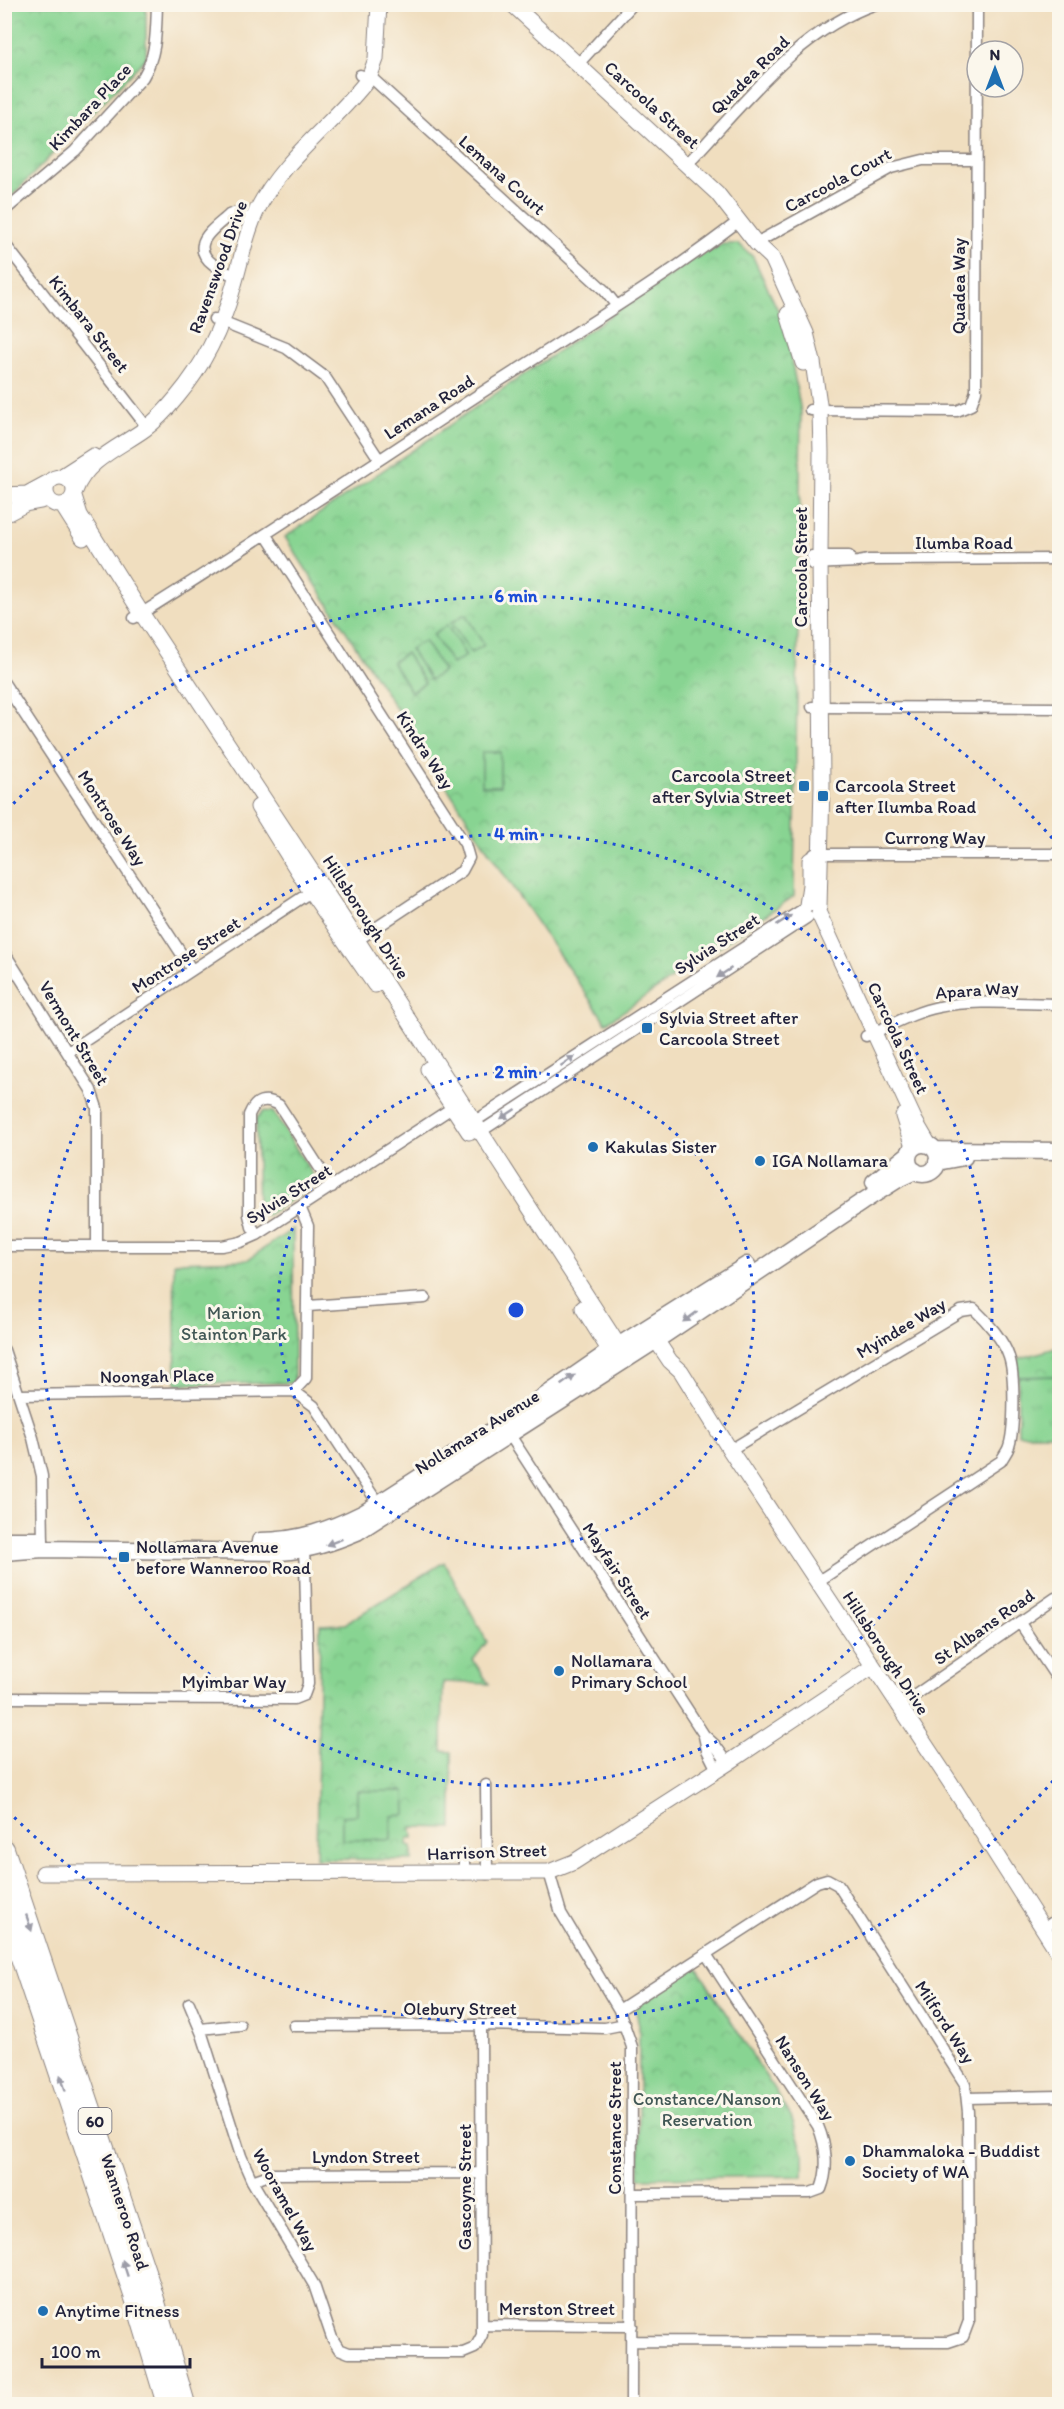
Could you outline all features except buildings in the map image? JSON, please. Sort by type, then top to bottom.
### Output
[{"type":"highway","name":"Wanneroo Road","points":[[6,1860],[147,2278],[185,2404]]},
{"type":"highway","name":"Wanneroo Road","points":[[4,1907],[136,2301],[167,2404]]},
{"type":"main road","points":[[915,1171],[908,1162],[925,1152],[1059,1151]]},
{"type":"main road","points":[[925,1152],[983,1162],[1003,1159],[1059,1160]]},
{"type":"main road","name":"Nollamara Avenue","points":[[4,1540],[43,1544],[278,1541],[320,1547],[357,1532],[381,1509],[835,1214],[915,1171],[927,1173],[934,1169],[925,1152],[880,1179],[835,1214]]},
{"type":"main road","name":"Nollamara Avenue","points":[[4,1552],[43,1544]]},
{"type":"street","name":"Kimbara Place","points":[[4,211],[75,151],[143,77],[151,63],[156,45],[157,4]]},
{"type":"street","name":"Ravenswood Drive","points":[[365,76],[369,4]]},
{"type":"street","name":"Ravenswood Drive","points":[[65,498],[93,465],[145,424],[184,377],[218,321],[249,219],[264,182],[287,154],[365,76],[375,59],[379,4]]},
{"type":"street","name":"Carcoola Street","points":[[512,4],[687,164],[740,220],[756,243],[772,258],[806,333],[813,362],[815,410],[813,442],[816,560],[815,854],[821,886],[811,911],[925,1152]]},
{"type":"street","points":[[578,64],[633,4]]},
{"type":"street","name":"Quadea Road","points":[[687,164],[788,58],[815,35],[844,18],[876,4]]},
{"type":"street","name":"Quadea Way","points":[[815,410],[957,411],[971,405],[976,391],[977,4]]},
{"type":"street","name":"Lemana Court","points":[[365,76],[374,80],[604,290],[616,305]]},
{"type":"street","name":"Carcoola Court","points":[[756,243],[891,168],[923,160],[975,160]]},
{"type":"street","points":[[233,274],[216,266],[204,253],[202,245],[206,237],[229,215],[234,213],[249,219]]},
{"type":"street","name":"Lemana Road","points":[[138,616],[266,535],[616,305],[707,245],[740,220]]},
{"type":"street","name":"Kimbara Street","points":[[4,243],[145,424]]},
{"type":"street","points":[[218,321],[286,348],[325,377],[380,459]]},
{"type":"street","name":"Ravenswood Drive","points":[[5,495],[27,494],[145,424]]},
{"type":"street","points":[[55,479],[46,489],[65,498]]},
{"type":"street","name":"Hillsborough Drive","points":[[55,479],[71,482],[65,498],[138,616],[259,808],[353,943],[396,1017],[473,1129],[619,1355]]},
{"type":"street","points":[[5,495],[9,504],[6,515]]},
{"type":"street","points":[[6,515],[25,504],[65,498]]},
{"type":"street","name":"Kindra Way","points":[[266,535],[465,844],[469,858],[462,872],[353,943]]},
{"type":"street","name":"Ilumba Road","points":[[816,560],[1059,559]]},
{"type":"street","name":"Montrose Way","points":[[4,683],[192,970]]},
{"type":"street","points":[[816,707],[1059,708]]},
{"type":"street","name":"Currong Way","points":[[815,854],[1059,854]]},
{"type":"street","name":"Montrose Street","points":[[68,1052],[316,889]]},
{"type":"street","name":"Sylvia Street","points":[[473,1129],[811,911]]},
{"type":"street","name":"Vermont Street","points":[[4,952],[91,1090],[97,1108],[97,1246]]},
{"type":"street","name":"Apara Way","points":[[870,1034],[912,1015],[939,1006],[1059,1004]]},
{"type":"street","points":[[257,1235],[249,1215],[249,1115],[252,1106],[260,1100],[270,1100],[279,1105],[332,1187]]},
{"type":"street","name":"Sylvia Street","points":[[4,1246],[222,1246],[241,1242],[257,1235],[457,1105]]},
{"type":"street","points":[[300,1207],[308,1226],[306,1378],[294,1391],[314,1406],[381,1509]]},
{"type":"street","points":[[308,1306],[425,1298]]},
{"type":"street","name":"Myindee Way","points":[[730,1450],[961,1311],[974,1309],[1009,1355],[1013,1370],[1012,1433],[1001,1461],[817,1582]]},
{"type":"street","name":"Hillsborough Drive","points":[[656,1332],[679,1359],[681,1371],[730,1450],[898,1707],[950,1782],[1059,1955]]},
{"type":"street","points":[[4,1350],[20,1395],[42,1476],[43,1544]]},
{"type":"street","name":"Noongah Place","points":[[20,1395],[294,1391]]},
{"type":"street","name":"Mayfair Street","points":[[506,1429],[704,1735],[715,1745],[722,1767]]},
{"type":"street","name":"Myimbar Way","points":[[4,1698],[294,1699],[304,1695],[308,1684],[303,1544]]},
{"type":"street","name":"St Albans Road","points":[[898,1707],[1054,1598],[1059,1598]]},
{"type":"street","points":[[1020,1623],[1059,1683]]},
{"type":"street","name":"Harrison Street","points":[[43,1873],[487,1874],[549,1872],[574,1862],[872,1667]]},
{"type":"street","points":[[486,1785],[487,1874]]},
{"type":"street","points":[[464,1854],[464,1874]]},
{"type":"street","name":"Constance Street","points":[[549,1872],[561,1913],[619,2010],[632,2047],[631,2404]]},
{"type":"street","name":"Milford Way","points":[[619,2010],[817,1882],[827,1879],[838,1885],[965,2084],[967,2098],[969,2321],[963,2337],[948,2342],[632,2341]]},
{"type":"street","points":[[1043,1929],[1059,1917]]},
{"type":"street","name":"Nanson Way","points":[[632,2194],[810,2193],[821,2188],[825,2178],[824,2142],[818,2126],[706,1954]]},
{"type":"street","name":"Wooramel Way","points":[[189,2003],[200,2029],[241,2156],[252,2181],[314,2285],[332,2338],[339,2349],[349,2353],[463,2353],[475,2348]]},
{"type":"street","name":"Olebury Street","points":[[294,2026],[481,2025],[605,2028],[625,2024]]},
{"type":"street","points":[[200,2029],[240,2025]]},
{"type":"street","name":"Gascoyne Street","points":[[475,2348],[482,2335],[481,2025]]},
{"type":"street","points":[[967,2098],[1059,2096]]},
{"type":"street","name":"Lyndon Street","points":[[252,2181],[272,2174],[481,2173]]},
{"type":"street","name":"Merston Street","points":[[482,2325],[632,2326]]},
{"type":"green space","points":[[5,5],[146,5],[146,58],[5,203]]},
{"type":"green space","points":[[723,244],[739,244],[753,257],[785,325],[801,412],[794,896],[606,1023],[498,866],[285,537],[695,258]]},
{"type":"green space","points":[[465,614],[484,645],[471,653],[451,623]]},
{"type":"green space","points":[[447,625],[466,656],[452,664],[433,634]]},
{"type":"green space","points":[[424,641],[444,671],[430,680],[410,649]]},
{"type":"green space","points":[[406,653],[425,683],[411,692],[392,662]]},
{"type":"green space","points":[[482,752],[500,752],[500,786],[482,786]]},
{"type":"green space","points":[[263,1111],[273,1112],[314,1177],[313,1186],[266,1216],[258,1212],[256,1119]]},
{"type":"green space","name":"Marion Stainton Park","points":[[293,1229],[294,1383],[176,1384],[174,1262],[247,1260]]},
{"type":"green space","points":[[1059,1347],[1059,1381],[1055,1376],[1018,1377],[1018,1359]]},
{"type":"green space","points":[[1055,1376],[1059,1381],[1059,1434],[1018,1434],[1018,1377]]},
{"type":"green space","points":[[444,1562],[487,1642],[473,1660],[489,1684],[443,1682],[442,1751],[452,1752],[452,1828],[412,1827],[413,1838],[408,1838],[408,1845],[412,1846],[412,1860],[316,1859],[320,1625],[345,1624]]},
{"type":"green space","points":[[357,1791],[405,1791],[406,1815],[391,1816],[391,1840],[342,1840],[342,1816],[357,1815]]},
{"type":"green space","name":"Constance/Nanson Reservation","points":[[696,1966],[791,2116],[803,2152],[803,2176],[639,2178],[639,2025],[635,2006]]},
{"type":"place","name":"Carcoola Street after Sylvia Street","points":[[804,786]]},
{"type":"place","name":"Carcoola Street after Ilumba Road","points":[[823,796]]},
{"type":"place","name":"Sylvia Street after Carcoola Street","points":[[647,1028]]},
{"type":"place","name":"Kakulas Sister","points":[[593,1147]]},
{"type":"place","name":"IGA Nollamara","points":[[760,1161]]},
{"type":"place","name":"Nollamara Avenue before Wanneroo Road","points":[[124,1557]]},
{"type":"place","name":"Nollamara Primary School","points":[[559,1671]]},
{"type":"place","name":"Dhammaloka - Buddist Society of WA","points":[[850,2161]]},
{"type":"place","name":"Anytime Fitness","points":[[43,2311]]}]
